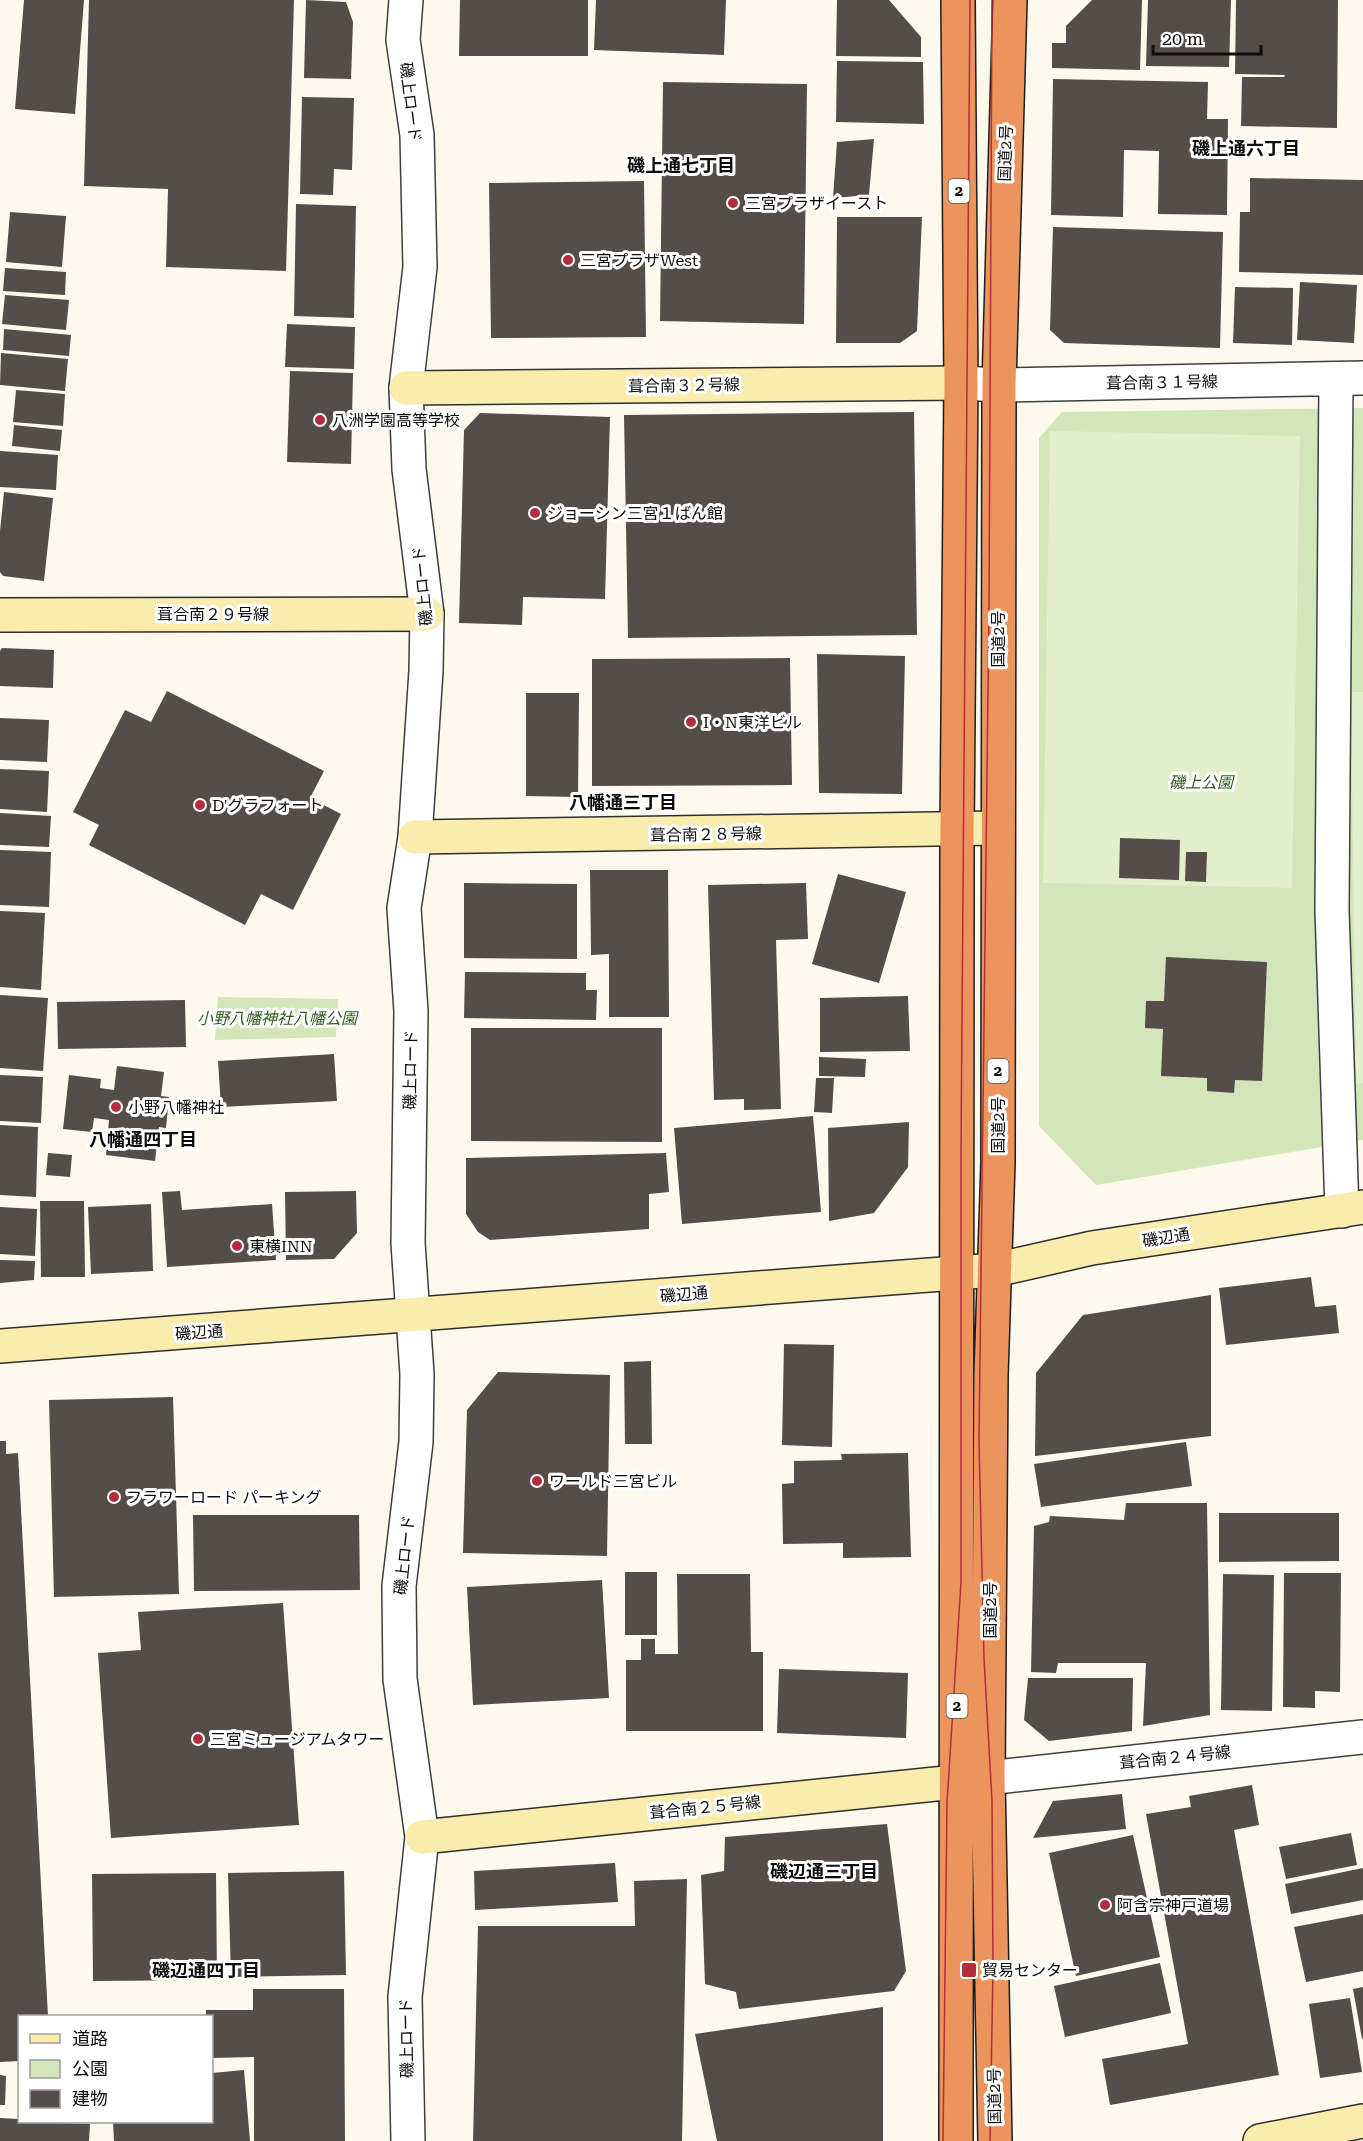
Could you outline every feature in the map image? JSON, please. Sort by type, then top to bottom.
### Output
[{"type":"highway","name":"国道2号","points":[[958,0],[961,383],[957,831],[957,1271],[972,1779],[995,2141]]},
{"type":"highway","name":"国道2号","points":[[956,2141],[998,1163],[999,385],[1010,0]]},
{"type":"street","name":"磯上ロード","points":[[406,0],[403,40],[417,135],[420,267],[406,388],[409,469],[427,614],[426,671],[415,837],[404,908],[411,1011],[408,1243],[415,1316],[416,1442],[399,1586],[399,1656],[400,1679],[422,1837],[405,1997],[408,2141]]},
{"type":"street","name":"葺合南３１号線","points":[[961,383],[999,385],[1350,379]]},
{"type":"street","points":[[1350,379],[1332,910],[1353,1209]]},
{"type":"street","name":"葺合南３２号線","points":[[406,388],[961,383]]},
{"type":"street","name":"葺合南２９号線","points":[[0,615],[427,614]]},
{"type":"street","name":"葺合南２８号線","points":[[415,837],[957,831],[998,828]]},
{"type":"street","name":"磯辺通","points":[[0,1346],[415,1316],[957,1271],[995,1270],[1092,1248],[1353,1209]]},
{"type":"street","name":"葺合南２４号線","points":[[972,1779],[1363,1737]]},
{"type":"street","name":"葺合南２５号線","points":[[422,1837],[972,1779]]},
{"type":"street","points":[[1260,2141],[1363,2121]]},
{"type":"green space","name":"磯上公園","points":[[1363,408],[1363,1140],[1096,1185],[1039,1126],[1039,438],[1062,412]]},
{"type":"green space","points":[[1050,431],[1300,436],[1292,888],[1043,883]]},
{"type":"green space","points":[[1351,692],[1363,692],[1363,1083],[1356,1084]]},
{"type":"green space","name":"小野八幡神社八幡公園","points":[[218,997],[338,999],[336,1037],[215,1040]]},
{"type":"building","points":[[24,0],[84,0],[75,114],[15,109]]},
{"type":"building","points":[[89,0],[294,0],[286,271],[166,267],[168,189],[84,186]]},
{"type":"building","points":[[306,0],[346,2],[353,22],[351,79],[304,78]]},
{"type":"building","points":[[460,0],[588,0],[588,56],[459,56]]},
{"type":"building","points":[[596,0],[726,0],[724,55],[594,50]]},
{"type":"building","points":[[837,0],[889,0],[921,37],[921,57],[836,56]]},
{"type":"building","points":[[1092,0],[1142,0],[1140,70],[1052,68],[1052,43],[1066,43],[1066,26]]},
{"type":"building","points":[[1148,0],[1231,0],[1229,67],[1146,66]]},
{"type":"building","points":[[1236,0],[1338,0],[1337,128],[1241,126],[1242,77],[1284,77],[1285,75],[1235,74]]},
{"type":"building","points":[[837,61],[923,62],[924,124],[836,122]]},
{"type":"building","points":[[1053,79],[1208,82],[1207,119],[1228,119],[1227,215],[1158,214],[1159,151],[1124,150],[1123,217],[1051,215]]},
{"type":"building","name":"三宮プラザイースト","points":[[663,82],[807,84],[804,324],[660,321]]},
{"type":"building","points":[[302,97],[354,98],[352,170],[334,169],[333,195],[300,194]]},
{"type":"building","points":[[874,139],[869,195],[833,198],[837,142]]},
{"type":"building","points":[[1250,178],[1363,180],[1363,275],[1239,272],[1240,212],[1250,212]]},
{"type":"building","name":"三宮プラザWest","points":[[644,181],[646,337],[491,338],[489,183]]},
{"type":"building","points":[[296,204],[356,206],[354,318],[294,316]]},
{"type":"building","points":[[10,212],[66,216],[62,267],[6,262]]},
{"type":"building","points":[[837,217],[922,217],[917,331],[900,343],[836,343]]},
{"type":"building","points":[[1053,227],[1223,232],[1220,348],[1064,343],[1050,330]]},
{"type":"building","points":[[5,268],[66,272],[65,295],[3,291]]},
{"type":"building","points":[[1300,282],[1357,285],[1354,343],[1297,340]]},
{"type":"building","points":[[1235,287],[1293,288],[1292,345],[1233,343]]},
{"type":"building","points":[[5,295],[69,300],[66,330],[2,324]]},
{"type":"building","points":[[287,324],[355,327],[354,369],[285,367]]},
{"type":"building","points":[[4,329],[71,335],[69,356],[3,350]]},
{"type":"building","points":[[1,353],[68,359],[65,391],[0,385]]},
{"type":"building","points":[[290,371],[353,373],[351,464],[287,462]]},
{"type":"building","points":[[16,390],[65,394],[63,426],[13,422]]},
{"type":"building","points":[[914,412],[917,635],[628,638],[624,415]]},
{"type":"building","name":"ジョーシン三宮１ばん館","points":[[480,413],[610,417],[605,599],[523,597],[522,625],[459,623],[464,430]]},
{"type":"building","points":[[14,425],[62,430],[60,451],[12,446]]},
{"type":"building","points":[[0,451],[58,455],[56,490],[0,487]]},
{"type":"building","points":[[4,492],[53,498],[44,581],[3,576],[0,572],[0,531]]},
{"type":"building","points":[[2,648],[54,650],[53,688],[0,686],[0,651]]},
{"type":"building","points":[[817,654],[905,656],[902,794],[819,793]]},
{"type":"building","name":"I・N東洋ビル","points":[[790,658],[792,785],[592,786],[592,659]]},
{"type":"building","name":"D'グラフォート","points":[[167,691],[324,771],[310,798],[341,814],[293,910],[261,894],[245,925],[89,845],[99,825],[73,812],[125,710],[151,722]]},
{"type":"building","points":[[526,693],[579,693],[578,797],[526,796]]},
{"type":"building","points":[[0,718],[49,720],[47,762],[0,760]]},
{"type":"building","points":[[0,769],[49,771],[47,812],[0,809]]},
{"type":"building","points":[[0,813],[51,816],[49,847],[0,845]]},
{"type":"building","points":[[1120,838],[1180,840],[1179,880],[1119,878]]},
{"type":"building","points":[[0,850],[51,852],[49,907],[0,905]]},
{"type":"building","points":[[1186,852],[1207,852],[1206,882],[1185,881]]},
{"type":"building","points":[[590,870],[668,870],[669,1017],[609,1017],[609,954],[591,955]]},
{"type":"building","points":[[838,874],[906,892],[879,983],[812,964]]},
{"type":"building","points":[[464,883],[577,884],[577,959],[464,958]]},
{"type":"building","points":[[806,883],[808,939],[776,940],[781,1109],[744,1110],[744,1099],[714,1100],[708,885]]},
{"type":"building","points":[[0,911],[45,913],[41,990],[0,987]]},
{"type":"building","points":[[1166,957],[1267,962],[1262,1081],[1235,1080],[1234,1093],[1207,1091],[1207,1078],[1161,1076],[1163,1029],[1145,1028],[1146,1001],[1164,1001]]},
{"type":"building","points":[[465,972],[586,973],[586,990],[597,990],[596,1020],[464,1018]]},
{"type":"building","points":[[0,995],[48,998],[43,1071],[0,1068]]},
{"type":"building","points":[[908,996],[910,1051],[820,1052],[820,998]]},
{"type":"building","points":[[185,1000],[186,1047],[58,1049],[57,1002]]},
{"type":"building","points":[[471,1028],[662,1028],[662,1142],[471,1141]]},
{"type":"building","points":[[334,1054],[337,1101],[221,1107],[218,1061]]},
{"type":"building","points":[[819,1057],[866,1059],[865,1077],[819,1076]]},
{"type":"building","name":"小野八幡神社","points":[[117,1066],[164,1072],[161,1096],[169,1097],[166,1128],[159,1127],[155,1161],[106,1155],[109,1120],[94,1118],[92,1132],[63,1129],[69,1075],[101,1079],[100,1088],[114,1090]]},
{"type":"building","points":[[0,1075],[43,1077],[41,1123],[0,1121]]},
{"type":"building","points":[[816,1078],[834,1078],[832,1113],[814,1112]]},
{"type":"building","points":[[813,1116],[821,1212],[682,1224],[674,1128]]},
{"type":"building","points":[[909,1122],[908,1167],[874,1213],[829,1221],[828,1128]]},
{"type":"building","points":[[0,1125],[38,1127],[36,1197],[0,1195]]},
{"type":"building","points":[[48,1153],[72,1155],[70,1177],[46,1175]]},
{"type":"building","points":[[666,1153],[669,1192],[649,1194],[649,1229],[490,1240],[478,1232],[466,1214],[466,1158]]},
{"type":"building","points":[[180,1191],[182,1210],[272,1204],[276,1260],[167,1267],[162,1192]]},
{"type":"building","points":[[356,1191],[357,1233],[334,1259],[286,1260],[285,1192]]},
{"type":"building","points":[[40,1201],[84,1201],[85,1277],[41,1277]]},
{"type":"building","points":[[151,1204],[153,1271],[91,1274],[88,1207]]},
{"type":"building","points":[[0,1207],[37,1209],[35,1256],[0,1254]]},
{"type":"building","points":[[0,1260],[35,1261],[34,1280],[0,1283]]},
{"type":"building","points":[[1311,1277],[1315,1307],[1336,1305],[1339,1333],[1226,1345],[1219,1288]]},
{"type":"building","points":[[1211,1295],[1211,1436],[1035,1456],[1036,1373],[1083,1315]]},
{"type":"building","points":[[784,1344],[834,1345],[832,1447],[782,1445]]},
{"type":"building","points":[[651,1361],[652,1444],[625,1444],[624,1362]]},
{"type":"building","name":"ワールド三宮ビル","points":[[498,1372],[610,1375],[607,1556],[463,1553],[467,1410]]},
{"type":"building","name":"フラワーロード パーキング","points":[[173,1397],[179,1594],[54,1597],[49,1400]]},
{"type":"building","points":[[0,1441],[6,1441],[6,1454],[18,1453],[48,2015],[18,2015],[18,2061],[0,2062]]},
{"type":"building","points":[[1186,1442],[1192,1486],[1041,1507],[1034,1464]]},
{"type":"building","points":[[908,1453],[911,1557],[843,1558],[843,1543],[783,1544],[782,1484],[794,1483],[794,1461],[842,1460],[841,1454]]},
{"type":"building","points":[[1126,1503],[1207,1503],[1210,1715],[1143,1726],[1146,1663],[1058,1663],[1056,1673],[1031,1672],[1034,1526],[1049,1522],[1050,1516],[1124,1520]]},
{"type":"building","points":[[1219,1513],[1339,1513],[1339,1561],[1219,1562]]},
{"type":"building","points":[[193,1515],[359,1515],[360,1590],[194,1591]]},
{"type":"building","points":[[625,1572],[657,1572],[657,1635],[625,1635]]},
{"type":"building","points":[[1284,1573],[1341,1573],[1340,1692],[1315,1691],[1315,1708],[1283,1707]]},
{"type":"building","points":[[677,1574],[750,1574],[751,1652],[763,1652],[763,1731],[626,1731],[626,1660],[641,1660],[641,1639],[655,1639],[655,1654],[678,1654]]},
{"type":"building","points":[[1223,1574],[1274,1575],[1272,1711],[1221,1710]]},
{"type":"building","points":[[602,1580],[609,1698],[473,1705],[467,1587]]},
{"type":"building","name":"三宮ミュージアムタワー","points":[[283,1603],[299,1825],[111,1838],[98,1653],[141,1650],[138,1612]]},
{"type":"building","points":[[779,1669],[908,1673],[906,1738],[777,1733]]},
{"type":"building","points":[[1028,1678],[1133,1678],[1132,1731],[1049,1741],[1024,1720]]},
{"type":"building","points":[[1252,1785],[1259,1825],[1234,1830],[1279,2075],[1110,2105],[1102,2059],[1188,2044],[1146,1814],[1191,1807],[1189,1796]]},
{"type":"building","points":[[1122,1794],[1126,1829],[1033,1838],[1053,1801]]},
{"type":"building","points":[[887,1824],[906,1971],[894,1991],[739,2009],[736,1992],[705,1984],[701,1875],[724,1871],[725,1837]]},
{"type":"building","points":[[1351,1833],[1357,1865],[1286,1879],[1279,1847]]},
{"type":"building","name":"阿含宗神戸道場","points":[[1133,1835],[1160,1957],[1076,1976],[1049,1853]]},
{"type":"building","points":[[615,1863],[618,1902],[475,1910],[474,1871]]},
{"type":"building","points":[[1363,1868],[1363,1900],[1291,1914],[1285,1884]]},
{"type":"building","points":[[344,1871],[346,1975],[231,1977],[228,1873]]},
{"type":"building","points":[[216,1873],[217,1980],[93,1981],[92,1874]]},
{"type":"building","points":[[687,1879],[682,2141],[473,2141],[478,1926],[635,1926],[634,1881]]},
{"type":"building","points":[[1363,1914],[1363,1971],[1306,1982],[1294,1927]]},
{"type":"building","points":[[1160,1963],[1171,2013],[1065,2037],[1054,1986]]},
{"type":"building","points":[[1363,1987],[1363,2038],[1362,2039],[1353,1989]]},
{"type":"building","points":[[253,1989],[344,1989],[345,2141],[254,2141],[254,2057],[213,2058],[213,2015],[206,2015],[206,2010],[253,2010]]},
{"type":"building","points":[[1350,1998],[1362,2072],[1320,2078],[1309,2004]]},
{"type":"building","points":[[883,2007],[883,2141],[717,2141],[695,2034]]},
{"type":"building","points":[[244,2070],[250,2141],[114,2141],[113,2123],[213,2123],[213,2073]]},
{"type":"building","points":[[0,2075],[6,2076],[5,2105],[0,2105]]},
{"type":"building","points":[[0,2118],[18,2119],[18,2123],[90,2124],[89,2141],[0,2141]]},
{"type":"tram line","points":[[943,2141],[947,1803],[961,1582],[961,1149],[970,0]]},
{"type":"tram line","points":[[990,2141],[993,1967],[992,1801],[984,1659],[979,1441],[989,608],[992,0]]},
{"type":"place","name":"三宮プラザイースト","points":[[733,203]]},
{"type":"place","name":"三宮プラザWest","points":[[568,260]]},
{"type":"place","name":"八洲学園高等学校","points":[[320,420]]},
{"type":"place","name":"ジョーシン三宮１ばん館","points":[[535,513]]},
{"type":"place","name":"I・N東洋ビル","points":[[691,722]]},
{"type":"place","name":"D'グラフォート","points":[[200,805]]},
{"type":"place","name":"小野八幡神社","points":[[116,1107]]},
{"type":"place","name":"東横INN","points":[[237,1246]]},
{"type":"place","name":"ワールド三宮ビル","points":[[537,1481]]},
{"type":"place","name":"フラワーロード パーキング","points":[[114,1497]]},
{"type":"place","name":"三宮ミュージアムタワー","points":[[198,1739]]},
{"type":"place","name":"阿含宗神戸道場","points":[[1105,1905]]},
{"type":"place","name":"貿易センター","points":[[969,1970]]},
{"type":"district","name":"磯上通六丁目","points":[[1246,149]]},
{"type":"district","name":"磯上通七丁目","points":[[681,166]]},
{"type":"district","name":"八幡通三丁目","points":[[623,803]]},
{"type":"district","name":"八幡通四丁目","points":[[143,1140]]},
{"type":"district","name":"磯辺通三丁目","points":[[824,1872]]},
{"type":"district","name":"磯辺通四丁目","points":[[206,1971]]}]
